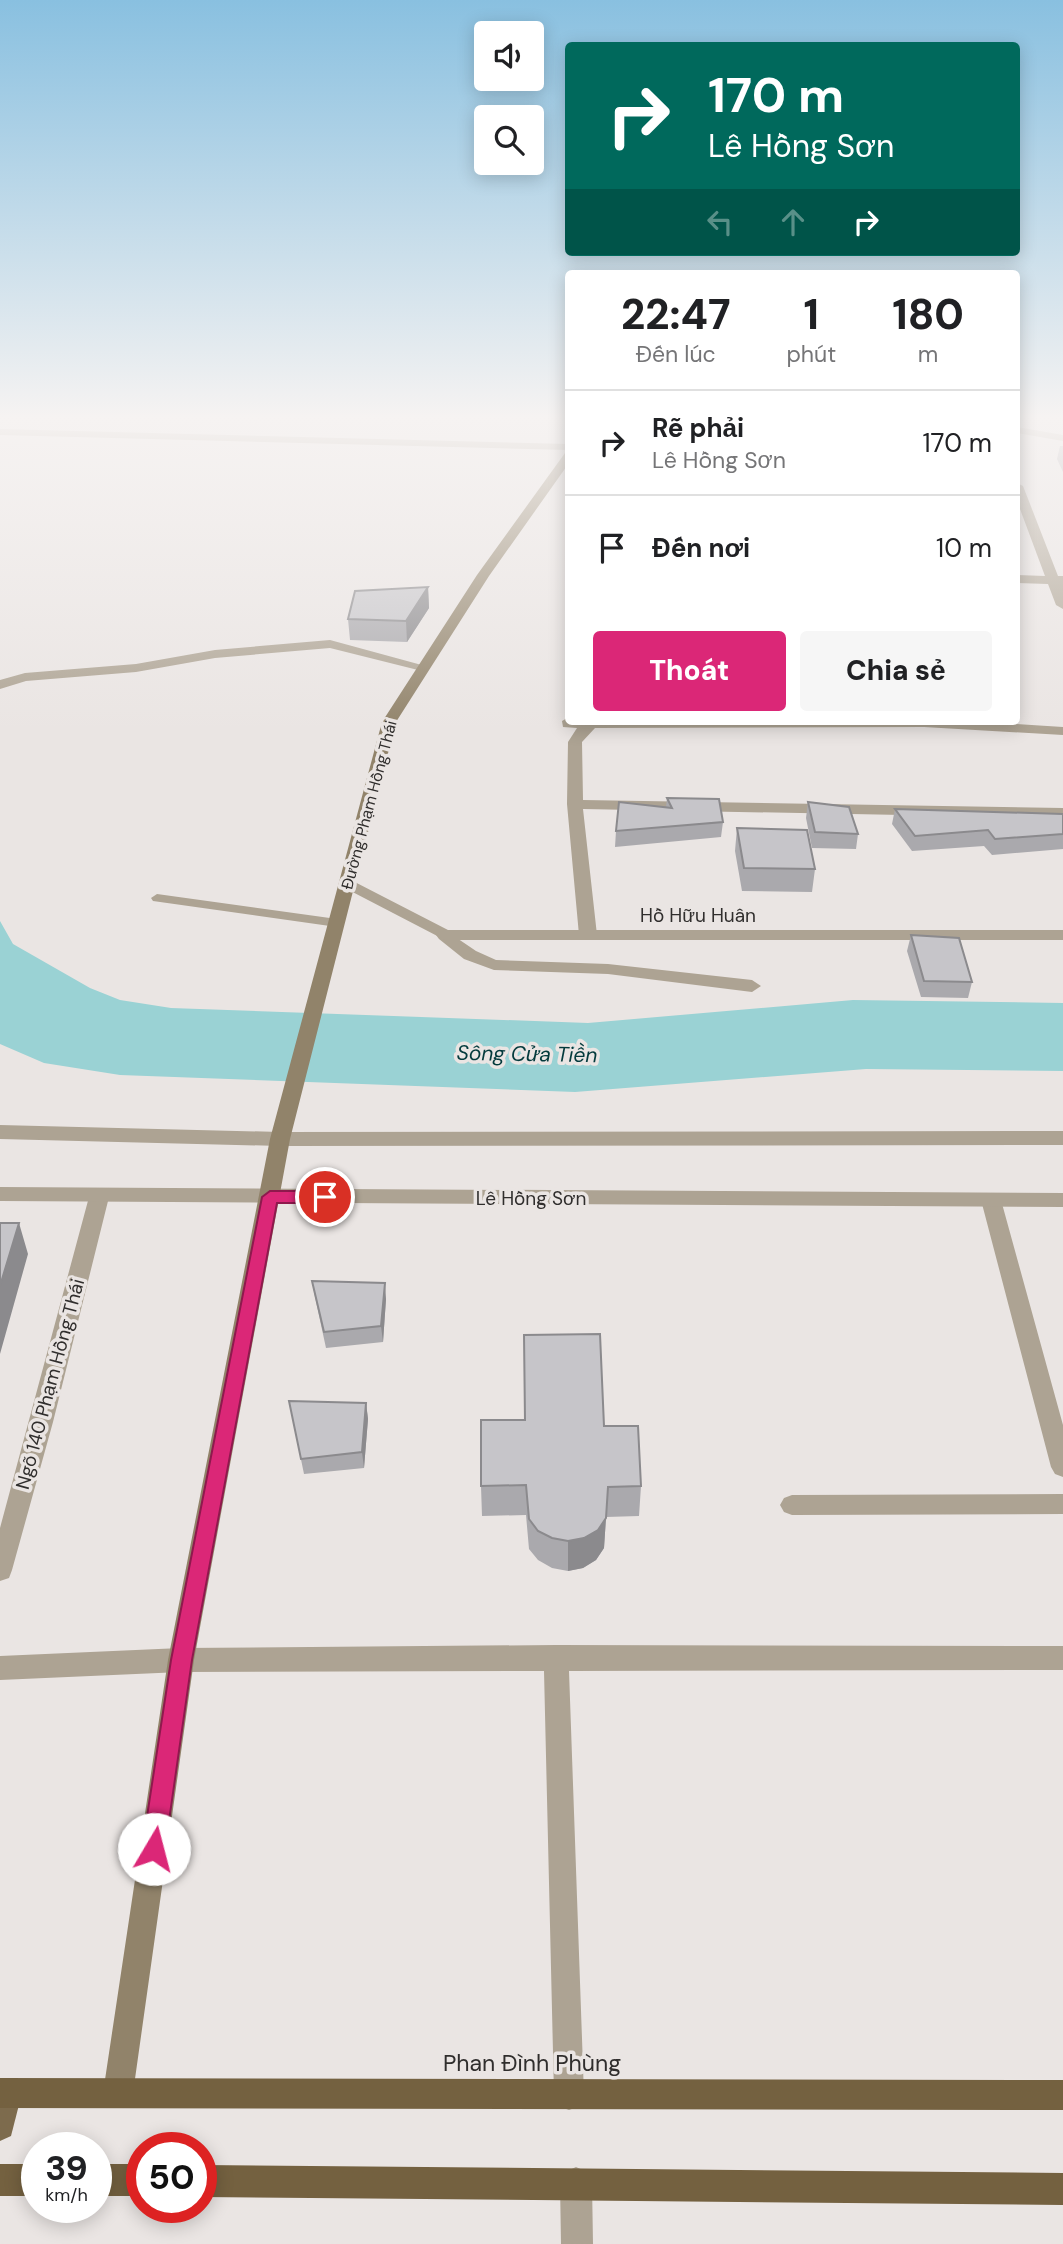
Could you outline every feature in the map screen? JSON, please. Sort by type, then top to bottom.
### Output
[{"type":"highway","name":"Phan Đình Phùng","points":[[4,2093],[1063,2095]]},
{"type":"highway","points":[[0,2180],[21,2180]]},
{"type":"highway","points":[[217,2181],[1063,2189]]},
{"type":"main road","name":"Đường Phạm Hồng Thái","points":[[280,1139],[320,996],[389,722],[422,667],[523,522]]},
{"type":"main road","points":[[118,2093],[181,1660],[280,1139]]},
{"type":"main road","points":[[0,2125],[4,2093]]},
{"type":"street","points":[[1033,522],[1058,580],[1063,605]]},
{"type":"street","points":[[1020,579],[1058,580]]},
{"type":"street","points":[[0,685],[25,677],[136,668],[215,654],[330,644],[422,667]]},
{"type":"street","points":[[587,936],[576,804],[575,742],[579,734],[590,725]]},
{"type":"street","points":[[955,725],[1063,732]]},
{"type":"street","points":[[576,804],[1063,813]]},
{"type":"street","name":"Hồ Hữu Huân","points":[[347,883],[445,935],[1063,936]]},
{"type":"street","points":[[445,935],[470,955],[494,965],[608,969],[752,986]]},
{"type":"street","points":[[0,1132],[280,1139],[1063,1138]]},
{"type":"street","name":"Lê Hồng Sơn","points":[[0,1194],[99,1197],[1063,1200]]},
{"type":"street","name":"Ngõ 140 Phạm Hồng Thái","points":[[0,1570],[42,1422],[99,1197]]},
{"type":"street","points":[[991,1200],[1063,1466]]},
{"type":"street","points":[[792,1505],[1063,1504]]},
{"type":"street","points":[[556,1657],[569,2095]]},
{"type":"street","points":[[0,1668],[181,1660],[556,1657],[1063,1658]]},
{"type":"street","points":[[576,2183],[577,2244]]},
{"type":"lane","points":[[157,898],[337,923]]},
{"type":"water","name":"Sông Cửa Tiền","points":[[0,921],[13,944],[90,988],[120,1000],[171,1008],[588,1023],[853,1000],[1063,1003],[1063,1071],[866,1069],[575,1092],[120,1075],[44,1063],[0,1044]]},
{"type":"building","points":[[428,587],[406,621],[348,619],[355,591]]},
{"type":"building","points":[[667,798],[719,799],[723,822],[616,831],[619,802],[672,808]]},
{"type":"building","points":[[808,802],[849,807],[858,834],[815,832]]},
{"type":"building","points":[[895,809],[1063,814],[1063,834],[995,839],[988,830],[915,836]]},
{"type":"building","points":[[737,828],[807,830],[815,869],[744,868]]},
{"type":"building","points":[[911,935],[959,938],[972,982],[924,981]]},
{"type":"building","points":[[0,1223],[19,1223],[0,1286]]},
{"type":"building","points":[[312,1281],[385,1283],[381,1326],[324,1332]]},
{"type":"building","points":[[600,1334],[604,1426],[638,1426],[641,1486],[608,1487],[606,1518],[598,1530],[584,1538],[568,1541],[552,1538],[538,1531],[529,1519],[526,1485],[481,1486],[481,1420],[525,1420],[524,1335]]},
{"type":"building","points":[[289,1401],[366,1403],[362,1452],[301,1459]]},
{"type":"route","points":[[154,1849],[181,1660],[270,1197],[325,1197]]}]
